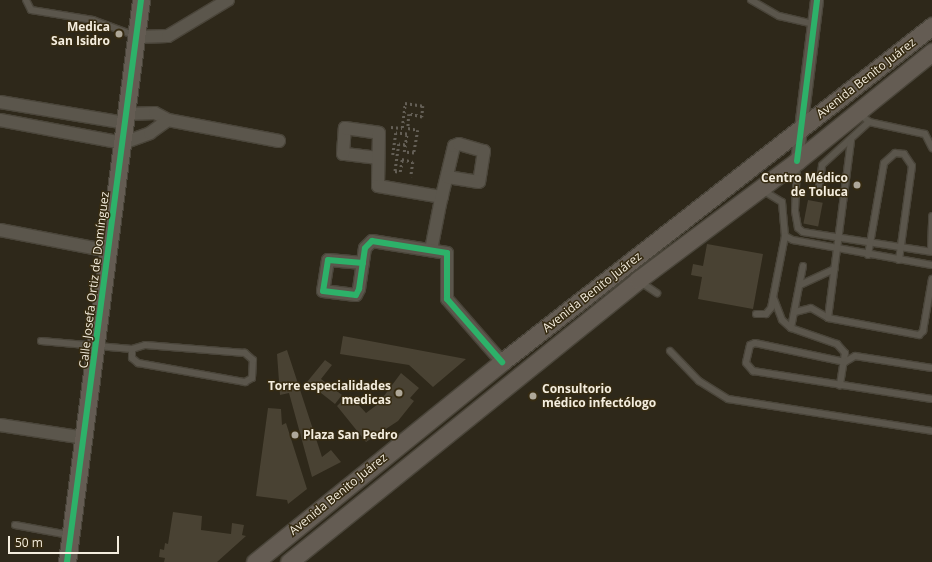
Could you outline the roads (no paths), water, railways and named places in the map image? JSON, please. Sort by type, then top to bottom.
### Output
[{"type":"main road","name":"Calle Josefa Ortiz de Domínguez","points":[[67,562],[85,438],[141,0]]},
{"type":"main road","name":"Avenida Benito Juárez","points":[[255,562],[502,362],[932,26]]},
{"type":"main road","name":"Avenida Benito Juárez","points":[[289,562],[638,280],[758,188],[863,117],[932,52]]},
{"type":"street","points":[[136,37],[168,36],[228,0]]},
{"type":"street","points":[[797,161],[817,0]]},
{"type":"street","points":[[0,102],[77,116],[126,118],[155,113],[168,120],[279,141]]},
{"type":"street","points":[[74,134],[77,116]]},
{"type":"street","points":[[0,120],[123,143],[150,133],[168,120]]},
{"type":"street","points":[[378,158],[378,186],[442,197]]},
{"type":"street","points":[[432,250],[447,177]]},
{"type":"street","points":[[0,230],[109,251]]},
{"type":"street","points":[[362,263],[365,248],[372,241],[432,250],[448,254],[444,287],[447,299],[502,362]]},
{"type":"street","points":[[0,425],[85,438]]},
{"type":"lane","points":[[26,0],[31,10],[93,20],[136,37]]},
{"type":"lane","points":[[751,0],[779,16],[814,24]]},
{"type":"lane","points":[[828,318],[851,140],[863,117],[925,134],[932,148]]},
{"type":"lane","points":[[819,185],[822,165],[851,140]]},
{"type":"lane","points":[[868,255],[869,242],[884,163],[895,153],[904,154],[912,166],[899,260]]},
{"type":"lane","points":[[797,161],[795,211],[798,228],[808,234],[931,252],[932,216]]},
{"type":"lane","points":[[756,314],[766,314],[774,299],[785,236],[782,202],[772,193],[758,188]]},
{"type":"lane","points":[[785,236],[836,250],[932,265]]},
{"type":"lane","points":[[791,328],[803,266]]},
{"type":"lane","points":[[800,285],[834,269]]},
{"type":"lane","points":[[795,312],[811,308],[828,318],[886,330],[921,334],[932,279]]},
{"type":"lane","points":[[638,280],[657,293]]},
{"type":"lane","points":[[774,299],[782,320],[791,328],[837,344],[845,353],[845,362],[840,386]]},
{"type":"lane","points":[[41,341],[132,349],[145,345],[245,353],[253,360],[252,378],[245,382],[138,363],[132,358],[132,349]]},
{"type":"lane","points":[[932,368],[855,356],[845,362],[755,342],[748,348],[746,364],[750,370],[840,386],[932,399]]},
{"type":"lane","points":[[670,352],[698,381],[728,399],[932,431]]},
{"type":"lane","points":[[14,525],[71,535]]},
{"type":"place","name":"Medica San Isidro","points":[[119,34]]},
{"type":"place","name":"Centro Médico de Toluca","points":[[857,185]]},
{"type":"place","name":"Torre especialidades medicas","points":[[399,393]]},
{"type":"place","name":"Consultorio médico infectólogo","points":[[533,396]]},
{"type":"place","name":"Plaza San Pedro","points":[[295,435]]}]
